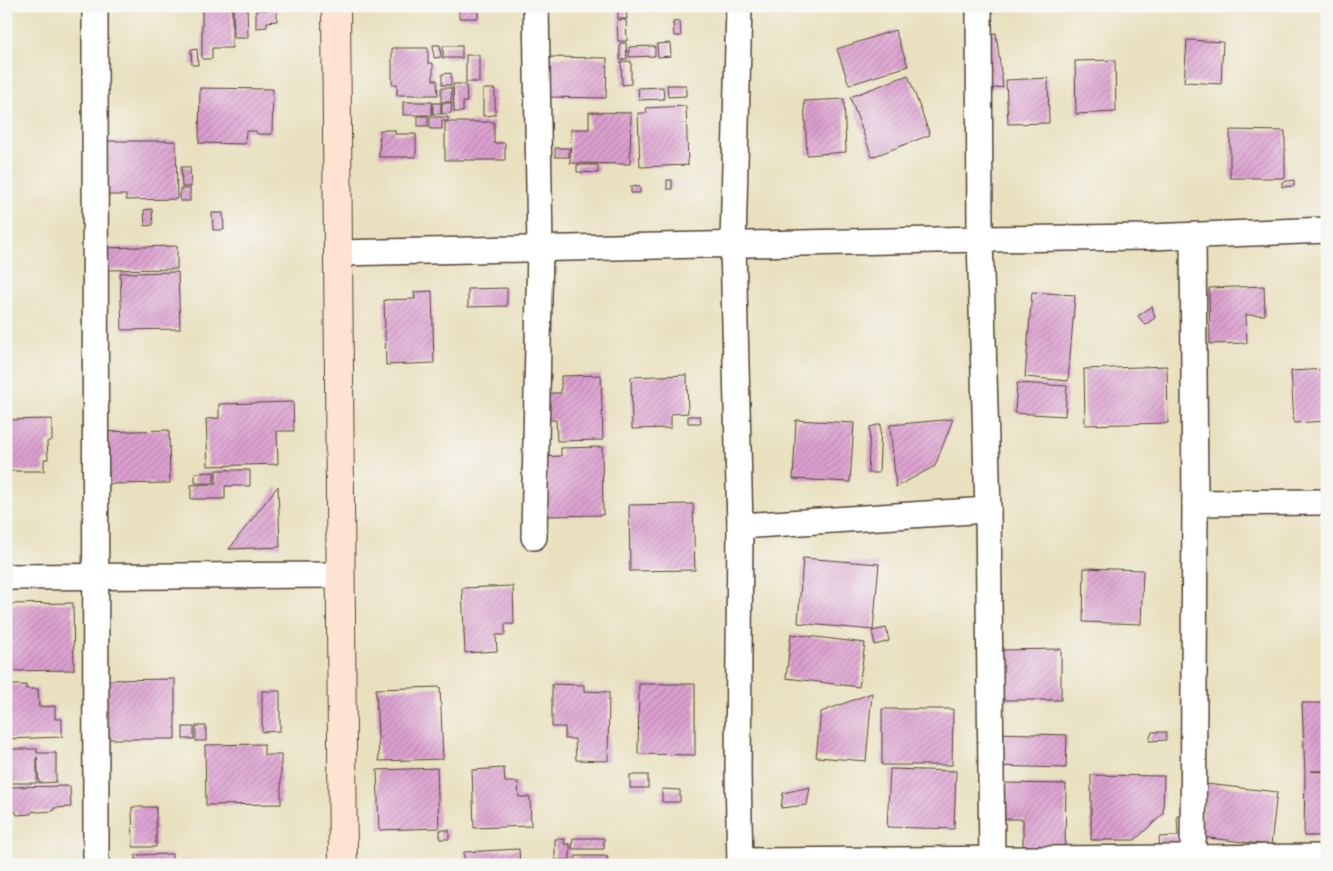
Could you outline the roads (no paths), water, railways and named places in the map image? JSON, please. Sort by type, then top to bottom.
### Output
[{"type":"street","points":[[95,6],[96,865]]},
{"type":"street","points":[[336,6],[343,865]]},
{"type":"street","points":[[534,537],[540,249],[536,6]]},
{"type":"street","points":[[739,6],[733,244],[740,526],[738,772],[740,863],[992,859],[1193,861],[1327,857]]},
{"type":"street","points":[[979,6],[980,239],[988,510],[992,859]]},
{"type":"street","points":[[338,253],[1193,236],[1327,230]]},
{"type":"street","points":[[1193,236],[1195,503],[1193,861]]},
{"type":"street","points":[[1195,503],[1327,502]]},
{"type":"street","points":[[740,526],[988,510]]},
{"type":"street","points":[[6,577],[340,575]]}]
